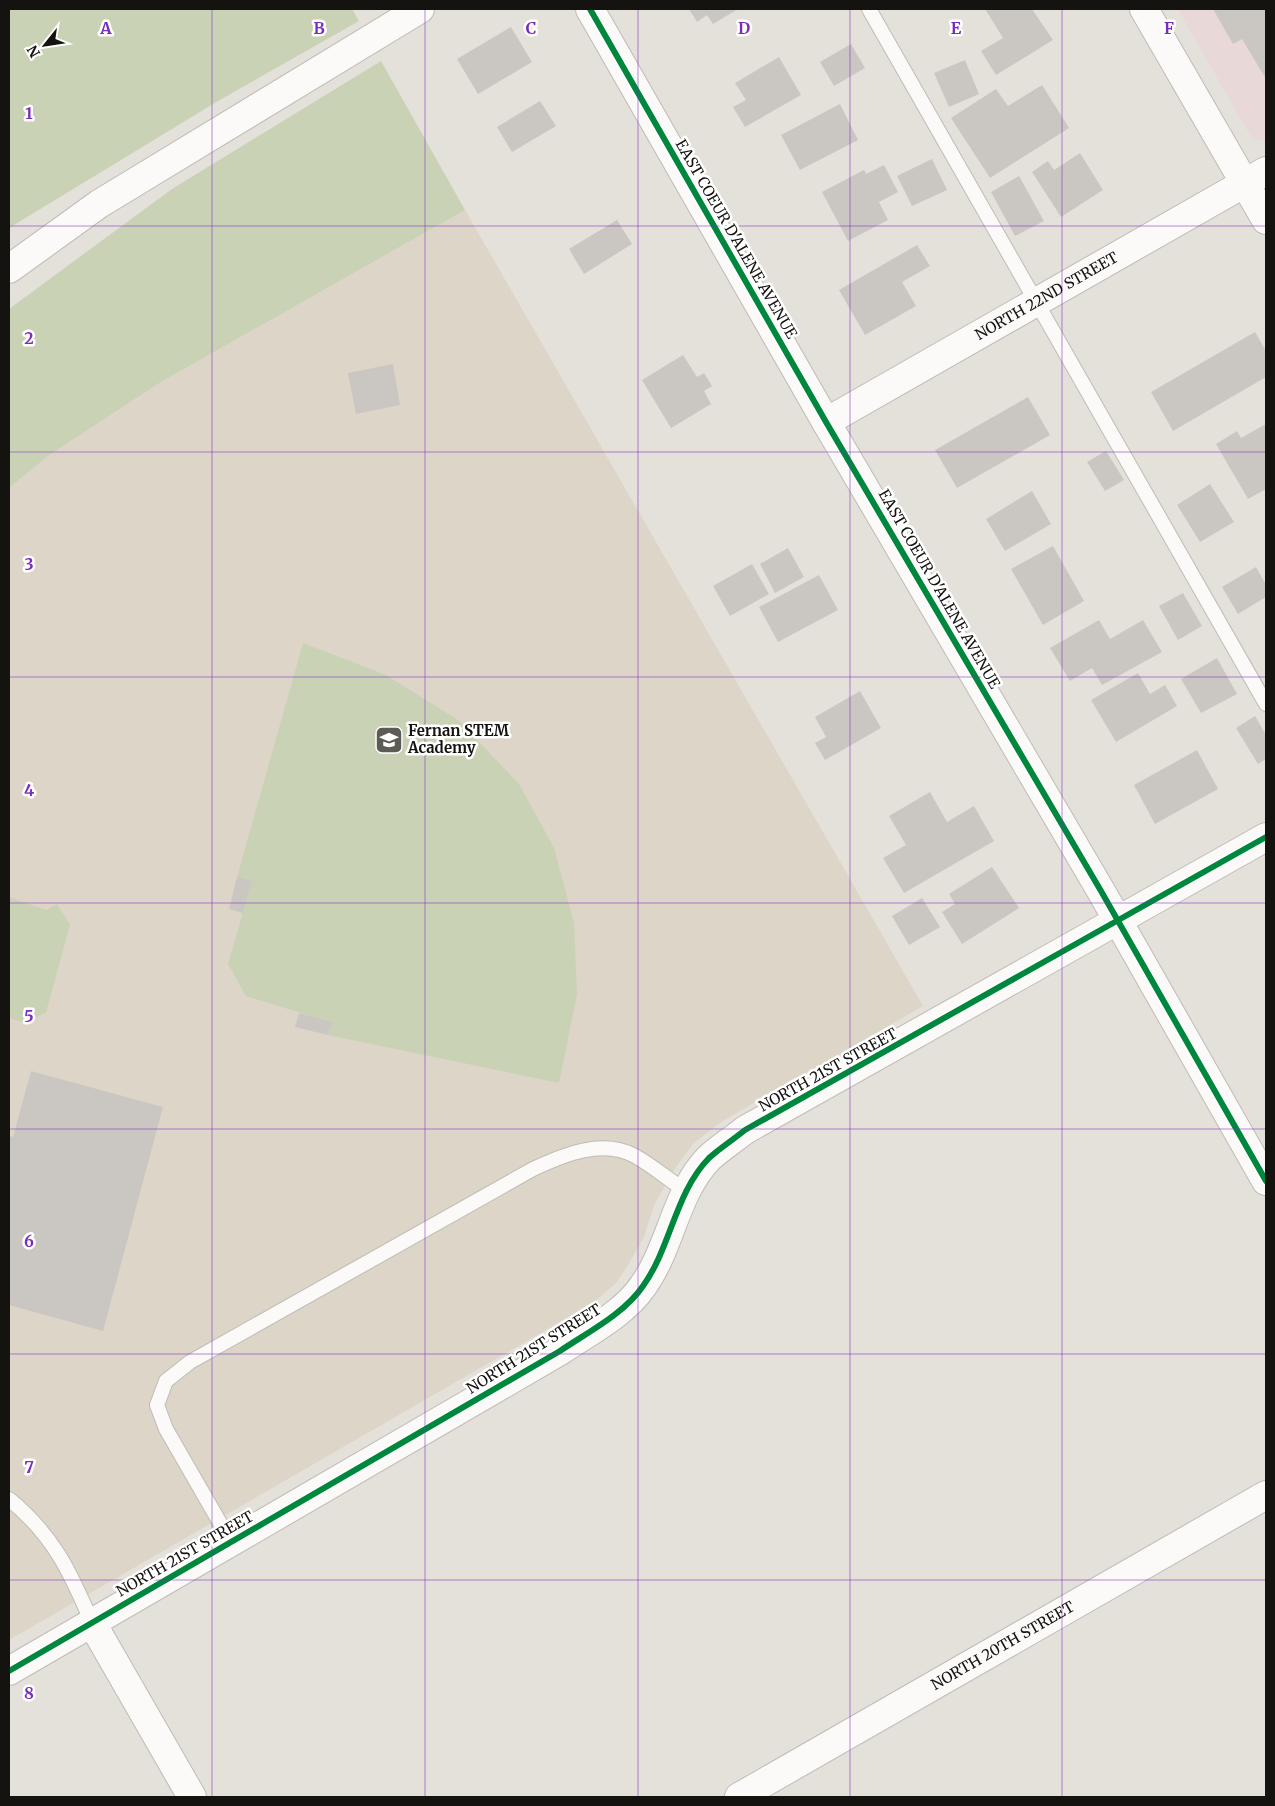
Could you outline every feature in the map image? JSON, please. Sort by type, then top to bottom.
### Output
[{"type":"main road","points":[[9,269],[99,204],[420,9]]},
{"type":"main road","name":"EAST COEUR D'ALENE AVENUE","points":[[590,9],[826,422],[1118,921],[1266,1181]]},
{"type":"main road","points":[[1144,9],[1256,177],[1266,220]]},
{"type":"main road","name":"NORTH 22ND STREET","points":[[826,422],[1256,177]]},
{"type":"main road","name":"NORTH 21ST STREET","points":[[9,1671],[560,1351],[619,1311],[642,1288],[655,1267],[686,1191],[709,1158],[745,1130],[1266,837]]},
{"type":"main road","name":"NORTH 20TH STREET","points":[[739,1797],[1266,1495]]},
{"type":"main road","points":[[92,1623],[192,1797]]},
{"type":"lane","points":[[870,9],[1266,704]]},
{"type":"lane","points":[[231,1542],[166,1430],[157,1405],[166,1380],[190,1362],[524,1174],[560,1156],[592,1149],[614,1148],[634,1156],[686,1191]]},
{"type":"lane","points":[[9,1498],[40,1526],[59,1554],[92,1623]]},
{"type":"lane","points":[[9,1516],[22,1510]]},
{"type":"shaded area","points":[[1178,9],[1266,9],[1266,139],[1257,140],[1250,135]]},
{"type":"shaded area","name":"Fernan STEM Academy","points":[[465,210],[923,1006],[721,1122],[693,1144],[676,1167],[654,1205],[644,1237],[628,1265],[616,1283],[591,1304],[9,1640],[9,488],[48,456],[161,382]]},
{"type":"green space","points":[[9,9],[352,9],[359,21],[218,101],[9,228]]},
{"type":"green space","points":[[381,61],[465,210],[161,382],[48,456],[9,488],[9,309],[172,189]]},
{"type":"green space","points":[[303,643],[386,675],[458,720],[519,784],[554,848],[574,923],[577,994],[559,1083],[328,1035],[331,1022],[246,996],[228,964],[252,881],[237,877]]},
{"type":"green space","points":[[9,897],[46,910],[57,904],[70,925],[46,1012],[26,1023],[9,1018]]},
{"type":"building","points":[[689,9],[738,9],[713,24],[707,15],[697,22]]},
{"type":"building","points":[[985,9],[1032,9],[1053,40],[996,75],[981,51],[1003,38]]},
{"type":"building","points":[[1213,9],[1266,9],[1266,79],[1242,39],[1233,44]]},
{"type":"building","points":[[511,27],[532,62],[478,94],[457,59]]},
{"type":"building","points":[[851,44],[865,68],[834,86],[820,62]]},
{"type":"building","points":[[779,57],[801,95],[745,127],[733,107],[746,100],[735,83]]},
{"type":"building","points":[[965,60],[979,94],[949,107],[934,73]]},
{"type":"building","points":[[1042,85],[1069,128],[990,178],[951,118],[996,89],[1008,106]]},
{"type":"building","points":[[540,101],[556,126],[512,152],[497,127]]},
{"type":"building","points":[[840,104],[858,140],[800,170],[781,135]]},
{"type":"building","points":[[1080,153],[1103,190],[1061,217],[1032,172],[1048,161],[1054,170]]},
{"type":"building","points":[[932,159],[947,190],[912,206],[897,176]]},
{"type":"building","points":[[884,165],[898,192],[879,202],[888,220],[848,241],[822,192],[864,170],[866,174]]},
{"type":"building","points":[[1019,176],[1044,221],[1015,236],[991,192]]},
{"type":"building","points":[[617,220],[632,244],[584,274],[569,249]]},
{"type":"building","points":[[917,245],[930,266],[902,282],[916,306],[865,335],[839,290]]},
{"type":"building","points":[[1255,332],[1266,351],[1266,377],[1173,431],[1151,392]]},
{"type":"building","points":[[683,355],[697,377],[704,373],[712,386],[704,391],[711,404],[671,428],[642,380]]},
{"type":"building","points":[[393,364],[400,405],[356,414],[348,373]]},
{"type":"building","points":[[1028,397],[1050,435],[957,488],[935,450]]},
{"type":"building","points":[[1266,424],[1266,489],[1248,499],[1216,444],[1237,431],[1241,438]]},
{"type":"building","points":[[1106,451],[1124,480],[1105,491],[1087,462]]},
{"type":"building","points":[[1210,484],[1234,522],[1200,542],[1177,505]]},
{"type":"building","points":[[1032,491],[1051,524],[1005,551],[986,519]]},
{"type":"building","points":[[1053,546],[1084,601],[1043,625],[1011,569]]},
{"type":"building","points":[[788,548],[804,577],[775,593],[760,564]]},
{"type":"building","points":[[752,564],[769,594],[730,616],[713,586]]},
{"type":"building","points":[[1256,567],[1266,585],[1266,597],[1238,614],[1222,587]]},
{"type":"building","points":[[819,575],[838,610],[778,642],[759,607]]},
{"type":"building","points":[[1183,593],[1202,626],[1178,640],[1159,606]]},
{"type":"building","points":[[1099,620],[1110,639],[1143,620],[1162,652],[1102,685],[1092,668],[1070,681],[1050,648]]},
{"type":"building","points":[[1217,658],[1237,694],[1201,713],[1181,679]]},
{"type":"building","points":[[1138,673],[1150,694],[1165,685],[1177,706],[1116,742],[1091,700]]},
{"type":"building","points":[[860,691],[881,728],[825,760],[815,743],[826,737],[815,717]]},
{"type":"building","points":[[1255,716],[1266,735],[1266,759],[1258,764],[1236,728]]},
{"type":"building","points":[[1197,750],[1218,789],[1155,824],[1134,785]]},
{"type":"building","points":[[930,792],[947,822],[974,806],[994,841],[904,893],[883,858],[906,845],[889,816]]},
{"type":"building","points":[[992,867],[1019,908],[962,944],[942,912],[955,904],[949,894]]},
{"type":"building","points":[[237,877],[252,881],[243,913],[229,909]]},
{"type":"building","points":[[922,898],[940,927],[909,945],[892,916]]},
{"type":"building","points":[[299,1013],[332,1022],[328,1035],[295,1027]]},
{"type":"building","points":[[31,1071],[163,1107],[103,1331],[9,1305],[9,1136],[13,1137]]},
{"type":"cycle path","points":[[590,9],[826,422],[1101,891],[1266,1181]]},
{"type":"cycle path","points":[[9,1671],[560,1351],[616,1314],[635,1296],[652,1271],[688,1187],[698,1172],[709,1158],[745,1130],[1266,837]]},
{"type":"place","name":"Fernan STEM Academy","points":[[389,740]]}]
